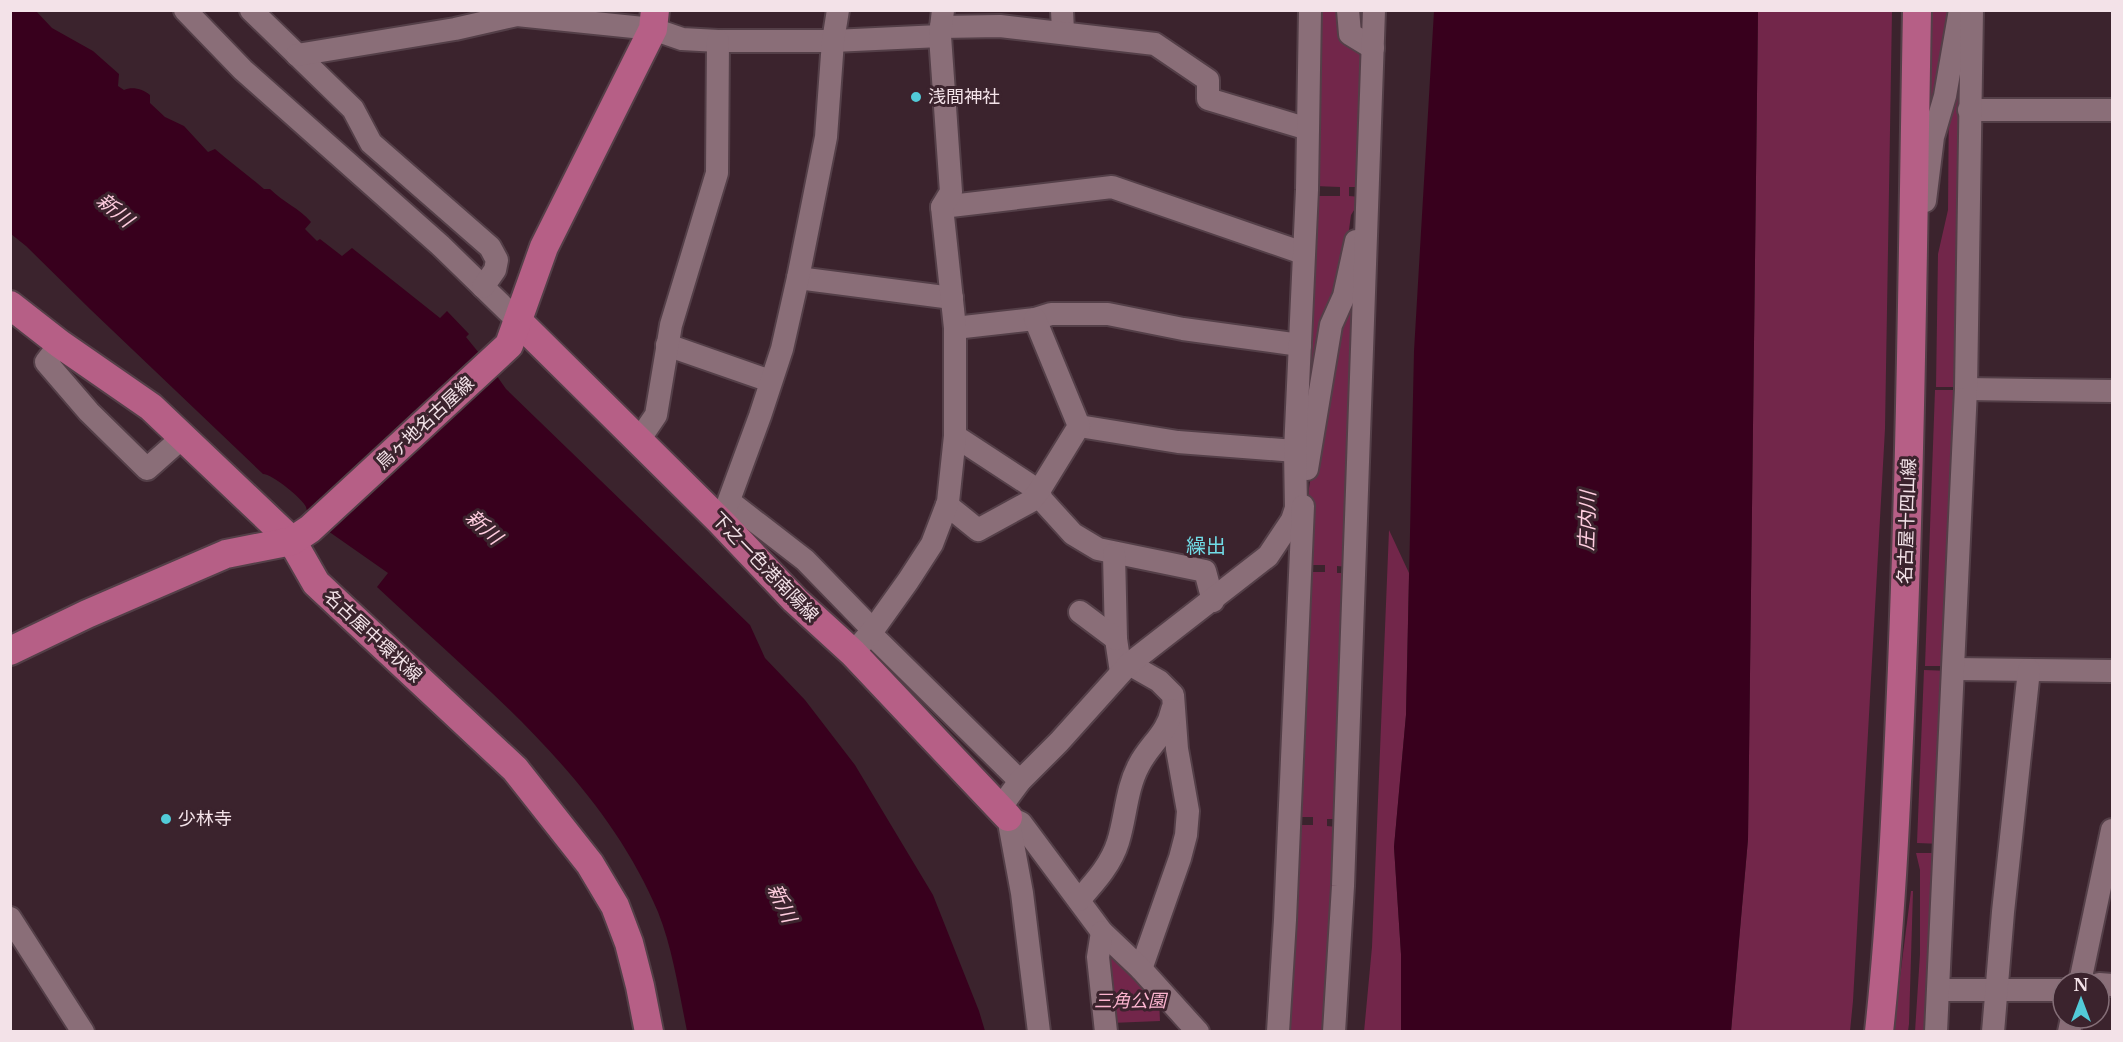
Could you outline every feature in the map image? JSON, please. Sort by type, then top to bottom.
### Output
[{"type":"main road","name":"名古屋十四山線","points":[[1879,1032],[1895,837],[1911,385],[1917,10]]},
{"type":"main road","name":"鳥ヶ地名古屋線","points":[[301,535],[513,333],[544,247],[654,20]]},
{"type":"main road","name":"名古屋中環状線","points":[[10,305],[60,344],[151,407],[183,437],[301,535],[316,582],[515,769],[590,864],[615,906],[640,986],[645,1029]]},
{"type":"main road","name":"下之一色港南陽線","points":[[513,333],[726,512],[795,600],[865,638],[1004,812]]},
{"type":"main road","points":[[10,651],[87,614],[226,554],[301,535]]},
{"type":"street","points":[[185,10],[243,70],[440,245],[483,287],[513,333]]},
{"type":"street","points":[[251,10],[353,109],[371,143],[490,247],[497,260],[495,270],[483,287]]},
{"type":"street","points":[[726,512],[782,350],[826,137],[833,41],[838,10]]},
{"type":"street","points":[[1278,1032],[1285,920],[1299,567],[1300,499],[1295,451],[1308,190],[1310,10]]},
{"type":"street","points":[[1348,10],[1350,34],[1373,48]]},
{"type":"street","points":[[1334,1032],[1343,885],[1374,10]]},
{"type":"street","points":[[1913,230],[1924,208],[1933,137],[1945,96],[1960,10]]},
{"type":"street","points":[[1936,1032],[1966,389],[1972,10]]},
{"type":"street","points":[[297,55],[455,29],[517,15],[654,20],[682,39],[718,41],[833,41],[941,24],[1000,26],[1063,21],[1155,44],[1209,80],[1208,99],[1308,129]]},
{"type":"street","points":[[941,24],[951,192],[942,207],[955,328],[955,436],[947,505],[932,544],[908,581],[865,638],[1020,781]]},
{"type":"street","points":[[639,440],[656,415],[680,292],[717,173],[718,41]]},
{"type":"street","points":[[1969,110],[2112,110]]},
{"type":"street","points":[[942,207],[1112,187],[1304,253]]},
{"type":"street","points":[[1039,1032],[1022,893],[1004,812],[1020,781],[1059,742],[1125,668],[1268,556],[1292,520],[1300,499],[1331,325],[1344,296],[1358,232],[1366,219]]},
{"type":"street","points":[[798,278],[952,298]]},
{"type":"street","points":[[955,328],[1035,319],[1051,314],[1108,314],[1183,329],[1300,345]]},
{"type":"street","points":[[1035,319],[1079,426]]},
{"type":"street","points":[[60,344],[46,362],[89,412],[147,469],[183,437]]},
{"type":"street","points":[[668,345],[770,381]]},
{"type":"street","points":[[1966,389],[2112,391]]},
{"type":"street","points":[[1079,426],[1179,442],[1295,451]]},
{"type":"street","points":[[947,505],[978,530],[1030,501],[1039,491],[1079,426]]},
{"type":"street","points":[[955,436],[1039,491],[1042,500],[1073,534],[1098,549],[1205,571],[1213,601]]},
{"type":"street","points":[[1114,554],[1116,639],[1125,668]]},
{"type":"street","points":[[1268,556],[1299,567]]},
{"type":"street","points":[[1080,612],[1116,639]]},
{"type":"street","points":[[1125,668],[1159,681],[1173,695],[1177,749],[1188,811],[1186,835],[1180,858],[1141,969]]},
{"type":"street","points":[[1954,669],[2112,671]]},
{"type":"street","points":[[1993,1032],[1995,990],[2029,670]]},
{"type":"street","points":[[1079,900],[1102,874],[1118,844],[1125,807],[1139,766],[1163,734],[1170,720],[1174,703]]},
{"type":"street","points":[[1004,812],[1021,824],[1102,932],[1141,969],[1189,1027]]},
{"type":"street","points":[[2083,970],[2112,830]]},
{"type":"street","points":[[10,918],[83,1032]]},
{"type":"street","points":[[1102,932],[1098,957],[1106,1032]]},
{"type":"street","points":[[1939,990],[2051,990]]},
{"type":"green space","points":[[1318,11],[1342,11],[1343,36],[1366,62],[1361,187],[1349,187],[1349,196],[1361,197],[1361,199],[1351,215],[1340,295],[1304,461],[1314,196],[1340,196],[1340,187],[1315,186]]},
{"type":"green space","points":[[1758,11],[1892,11],[1885,429],[1850,1031],[1731,1032],[1748,839]]},
{"type":"green space","points":[[1930,11],[1957,11],[1927,153]]},
{"type":"green space","points":[[1960,44],[1964,387],[1936,387],[1938,254],[1948,210],[1949,94]]},
{"type":"green space","points":[[1358,243],[1348,567],[1337,566],[1337,573],[1347,573],[1338,819],[1327,819],[1327,826],[1337,827],[1325,1031],[1286,1032],[1298,825],[1313,825],[1313,817],[1298,817],[1307,572],[1325,572],[1325,565],[1307,565],[1309,488],[1336,327]]},
{"type":"green space","points":[[1935,390],[1964,390],[1950,666],[1925,666]]},
{"type":"green space","points":[[1389,530],[1409,573],[1406,715],[1394,847],[1401,954],[1401,1031],[1364,1032],[1372,947]]},
{"type":"green space","points":[[1924,670],[1950,671],[1942,844],[1917,843]]},
{"type":"green space","points":[[1916,853],[1941,853],[1930,1031],[1915,1032],[1920,954],[1920,870]]},
{"type":"green space","points":[[1911,891],[1913,891],[1909,1024],[1908,1031],[1893,1032]]},
{"type":"green space","name":"三角公園","points":[[1115,955],[1159,1001],[1160,1021],[1111,1023],[1105,962]]},
{"type":"water","name":"新川","points":[[10,11],[36,11],[52,28],[93,51],[119,74],[118,86],[124,90],[134,88],[150,95],[150,103],[165,117],[184,126],[208,152],[215,149],[264,189],[270,189],[301,213],[311,222],[305,229],[317,241],[320,239],[342,256],[352,248],[440,318],[447,311],[469,334],[466,337],[506,389],[750,625],[765,658],[805,700],[855,765],[933,895],[985,1031],[687,1031],[672,956],[658,912],[634,863],[605,818],[571,776],[497,697],[377,587],[388,573],[308,517],[306,507],[299,498],[280,482],[263,474],[11,234]]},
{"type":"water","name":"庄内川","points":[[1434,11],[1758,11],[1748,839],[1731,1031],[1401,1031],[1401,954],[1394,847],[1406,715],[1414,351]]},
{"type":"place","name":"浅間神社","points":[[916,97]]},
{"type":"place","name":"少林寺","points":[[166,819]]},
{"type":"district","name":"繰出","points":[[1206,546]]}]
